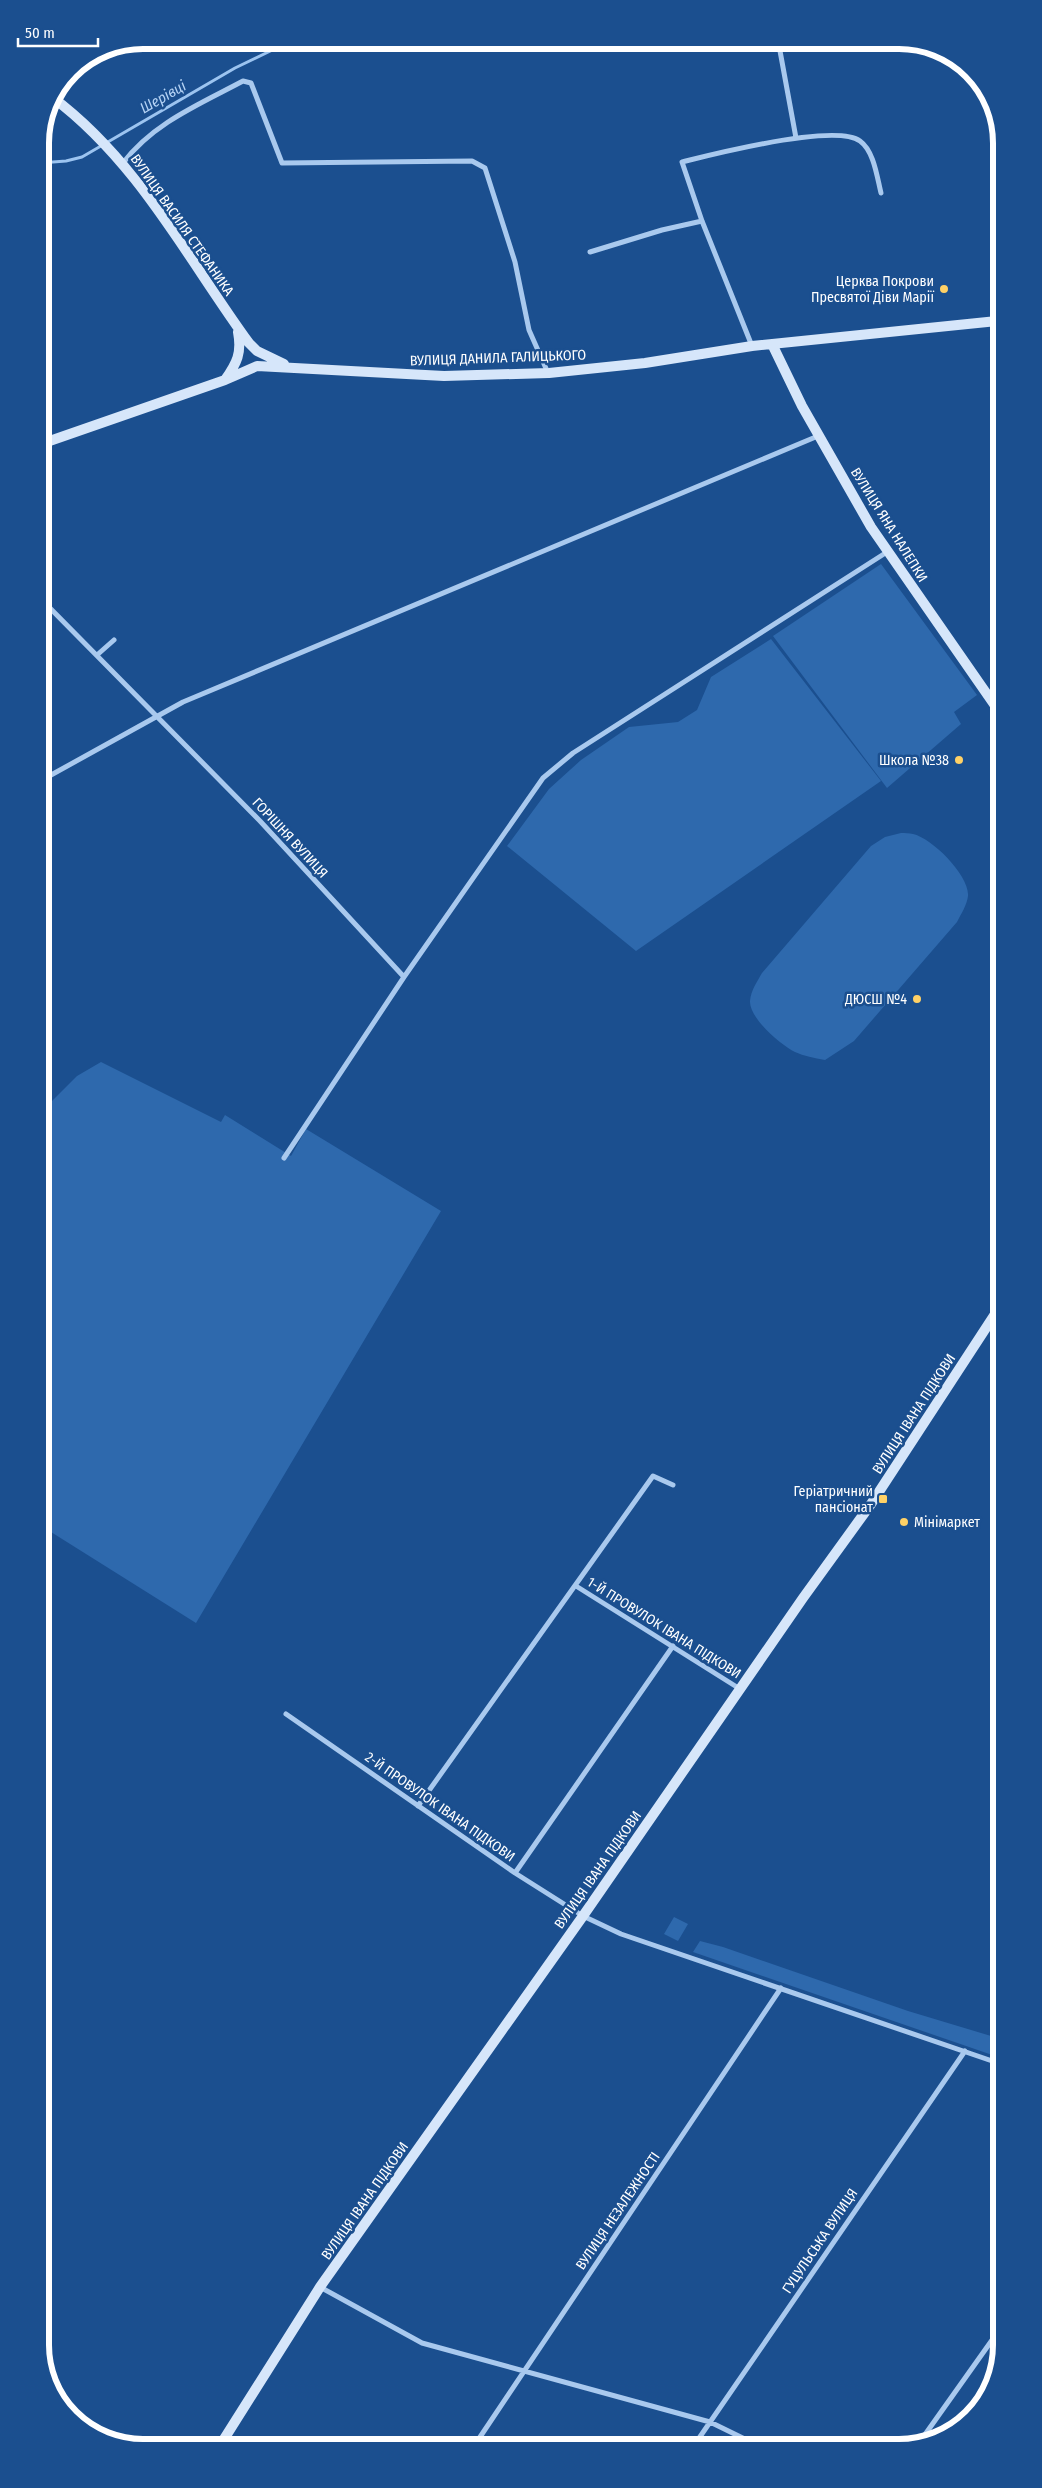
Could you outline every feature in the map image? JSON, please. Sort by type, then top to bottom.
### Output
[{"type":"street","points":[[780,49],[796,138]]},
{"type":"street","points":[[120,160],[146,137],[181,114],[244,81],[251,83],[282,163],[472,161],[485,168],[515,262],[529,330],[548,373]]},
{"type":"street","name":"ВУЛИЦЯ ВАСИЛЯ СТЕФАНИКА","points":[[58,102],[90,127],[120,160],[256,351],[289,366]]},
{"type":"street","points":[[752,346],[702,221],[682,162],[796,138],[850,136],[859,140],[866,148],[873,162],[881,194]]},
{"type":"street","points":[[590,252],[662,230],[702,221]]},
{"type":"street","name":"ВУЛИЦЯ ДАНИЛА ГАЛИЦЬКОГО","points":[[49,441],[225,380],[257,366],[289,366],[352,373],[444,376],[548,373],[645,364],[752,346],[993,321]]},
{"type":"street","points":[[225,380],[238,362],[240,354],[238,328]]},
{"type":"street","name":"ВУЛИЦЯ ЯНА НАЛЕПКИ","points":[[772,344],[818,436],[850,493],[888,552],[993,703]]},
{"type":"street","points":[[49,776],[183,702],[818,436]]},
{"type":"street","points":[[284,1158],[404,977],[542,778],[573,752],[888,552]]},
{"type":"street","name":"ГОРІШНЯ ВУЛИЦЯ","points":[[49,607],[260,821],[404,977]]},
{"type":"street","points":[[97,655],[114,640]]},
{"type":"street","name":"ВУЛИЦЯ ІВАНА ПІДКОВИ","points":[[225,2439],[320,2287],[583,1916],[871,1504],[993,1319]]},
{"type":"street","points":[[418,1806],[653,1476],[673,1485]]},
{"type":"street","name":"1-Й ПРОВУЛОК ІВАНА ПІДКОВИ","points":[[576,1586],[740,1689]]},
{"type":"street","points":[[515,1873],[673,1646]]},
{"type":"street","name":"2-Й ПРОВУЛОК ІВАНА ПІДКОВИ","points":[[286,1714],[515,1873],[583,1916],[621,1934],[993,2061]]},
{"type":"street","name":"ВУЛИЦЯ НЕЗАЛЕЖНОСТІ","points":[[479,2439],[781,1988]]},
{"type":"street","name":"ГУЦУЛЬСЬКА ВУЛИЦЯ","points":[[698,2439],[965,2051]]},
{"type":"street","points":[[320,2287],[422,2343],[710,2422],[745,2439]]},
{"type":"street","points":[[925,2435],[993,2339]]},
{"type":"shaded area","points":[[881,564],[977,695],[954,712],[961,724],[887,788],[773,636]]},
{"type":"shaded area","points":[[771,639],[881,781],[636,951],[507,846],[549,789],[581,760],[629,727],[678,722],[697,710],[711,677]]},
{"type":"shaded area","points":[[901,833],[921,837],[948,859],[963,878],[967,888],[968,896],[964,909],[957,922],[854,1041],[825,1060],[795,1052],[774,1037],[755,1015],[750,1001],[754,986],[762,973],[871,846],[885,837]]},
{"type":"shaded area","points":[[101,1062],[221,1122],[225,1115],[291,1156],[306,1129],[441,1211],[196,1623],[49,1531],[49,1104],[77,1076]]},
{"type":"shaded area","points":[[674,1917],[688,1924],[678,1941],[664,1934]]},
{"type":"shaded area","points":[[700,1941],[723,1947],[908,2011],[993,2037],[993,2055],[693,1952]]},
{"type":"waterway","name":"Шерівці","points":[[49,162],[82,157],[235,68],[274,49]]},
{"type":"place","name":"Церква Покрови Пресвятої Діви Марії","points":[[944,289]]},
{"type":"place","name":"Школа №38","points":[[959,760]]},
{"type":"place","name":"ДЮСШ №4","points":[[917,999]]},
{"type":"place","name":"Геріатричний пансіонат","points":[[883,1499]]},
{"type":"place","name":"Мінімаркет","points":[[904,1522]]}]
